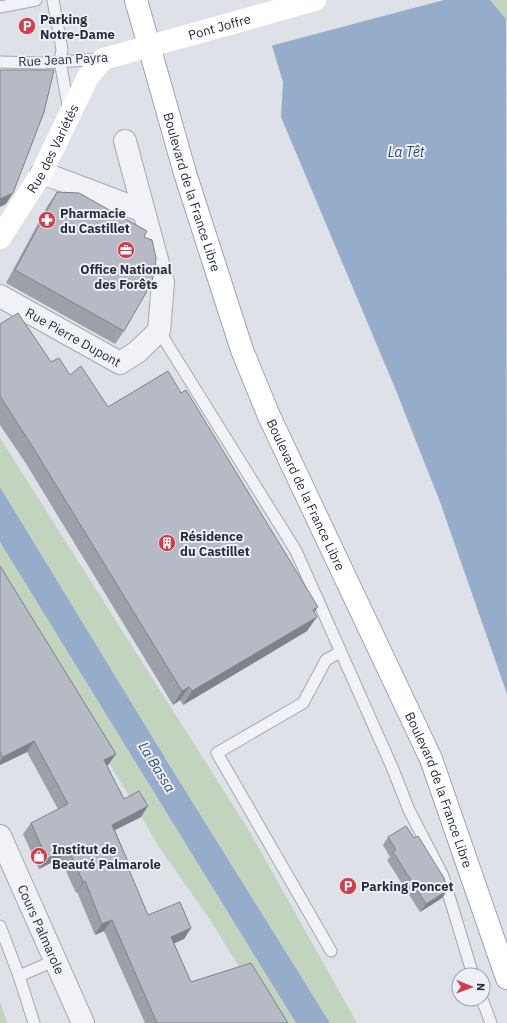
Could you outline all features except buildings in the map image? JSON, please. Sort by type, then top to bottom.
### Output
[{"type":"main road","name":"Boulevard de la France Libre","points":[[136,0],[185,173],[242,350],[269,416],[430,759],[507,978]]},
{"type":"main road","name":"Pont Joffre","points":[[124,53],[315,0]]},
{"type":"main road","name":"Rue Jean Payra","points":[[103,59],[124,53]]},
{"type":"main road","name":"Rue des Variétés","points":[[0,238],[41,174],[88,77],[103,59]]},
{"type":"street","points":[[124,141],[163,282],[159,331]]},
{"type":"street","points":[[41,174],[56,178],[143,211]]},
{"type":"street","name":"Rue Pierre Dupont","points":[[0,296],[120,363],[137,352],[159,331]]},
{"type":"street","name":"Cours Palmarole","points":[[0,836],[83,1023]]},
{"type":"lane","points":[[0,7],[36,0]]},
{"type":"lane","points":[[53,0],[62,50],[60,61],[70,114]]},
{"type":"lane","points":[[62,50],[74,60],[88,77]]},
{"type":"lane","name":"Rue Jean Payra","points":[[0,62],[103,59]]},
{"type":"lane","points":[[159,331],[296,551],[392,766],[409,810],[443,876],[471,967]]},
{"type":"lane","points":[[331,951],[217,753],[302,703],[326,660],[340,652]]},
{"type":"lane","points":[[0,926],[19,976],[34,1023]]},
{"type":"lane","points":[[19,976],[56,960]]},
{"type":"lane","points":[[485,1007],[492,1023]]},
{"type":"green space","points":[[490,0],[507,0],[507,22],[506,19]]},
{"type":"green space","points":[[0,438],[248,829],[357,1023],[330,1023],[173,771],[0,487]]},
{"type":"green space","points":[[0,542],[296,1023],[273,1023],[211,921],[161,850],[125,789],[0,588]]},
{"type":"green space","points":[[0,1001],[7,1023],[0,1023]]},
{"type":"water","name":"La Têt","points":[[258,0],[490,0],[506,19],[507,694],[440,502],[395,388],[281,117],[283,82]]},
{"type":"water","name":"La Bassa","points":[[0,487],[173,771],[330,1023],[296,1023],[0,542]]},
{"type":"pier","points":[[256,0],[444,0],[270,46]]},
{"type":"place","name":"Parking Notre-Dame","points":[[27,26]]},
{"type":"place","name":"Pharmacie du Castillet","points":[[47,220]]},
{"type":"place","name":"Office National des Forêts","points":[[126,250]]},
{"type":"place","name":"Résidence du Castillet","points":[[167,543]]},
{"type":"place","name":"Institut de Beauté Palmarole","points":[[39,856]]},
{"type":"place","name":"Parking Poncet","points":[[348,886]]}]
